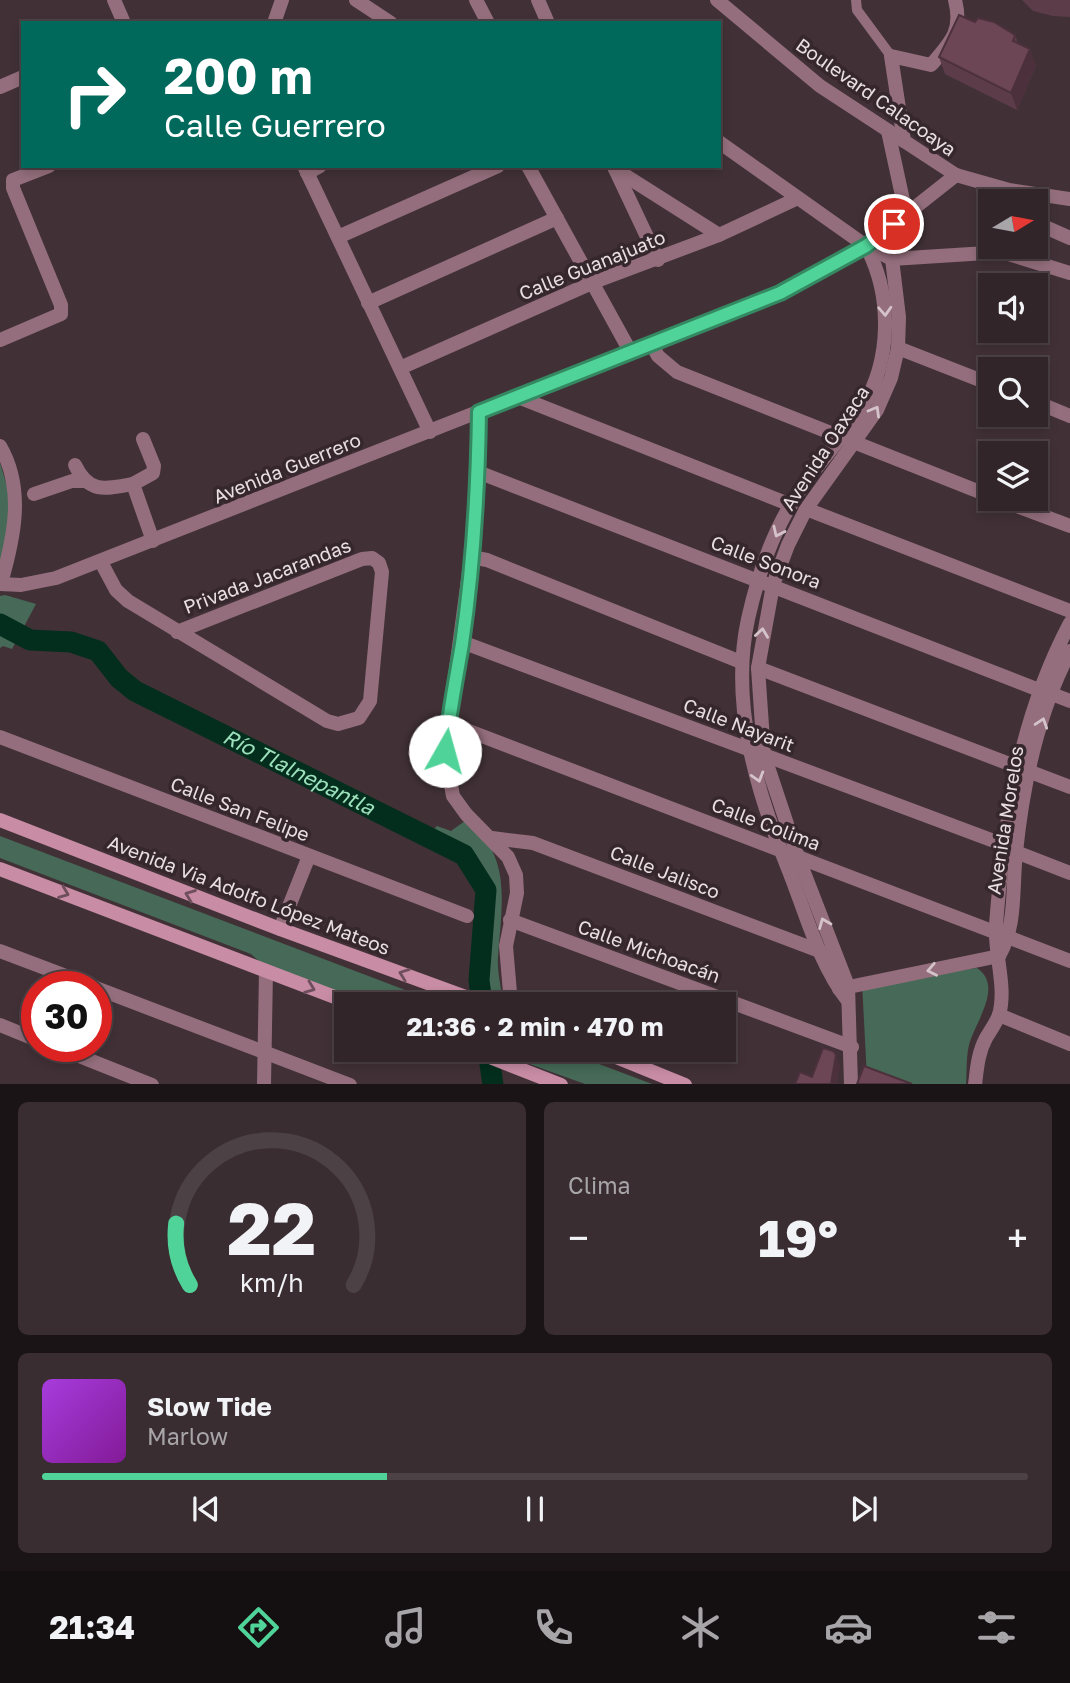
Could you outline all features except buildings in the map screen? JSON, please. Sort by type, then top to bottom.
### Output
[{"type":"main road","name":"Avenida Via Adolfo López Mateos","points":[[0,820],[279,929],[452,992]]},
{"type":"main road","points":[[0,869],[334,997]]},
{"type":"main road","points":[[504,1062],[534,1079],[561,1084]]},
{"type":"main road","points":[[629,1062],[685,1084]]},
{"type":"street","points":[[114,0],[123,21]]},
{"type":"street","points":[[275,21],[282,0]]},
{"type":"street","points":[[356,0],[388,21]]},
{"type":"street","points":[[476,0],[487,21]]},
{"type":"street","points":[[538,0],[547,21]]},
{"type":"street","name":"Boulevard Calacoaya","points":[[718,0],[820,86],[956,175],[995,189]]},
{"type":"street","points":[[856,0],[857,10],[891,56],[904,141]]},
{"type":"street","points":[[891,56],[931,65],[958,28],[960,21],[955,0]]},
{"type":"street","points":[[0,88],[21,78]]},
{"type":"street","points":[[888,131],[906,214]]},
{"type":"street","points":[[721,143],[866,246],[892,259],[1002,252],[1070,273]]},
{"type":"street","points":[[3,338],[54,320],[61,314],[61,304],[13,188],[13,180],[44,168]]},
{"type":"street","points":[[310,168],[338,237],[429,432]]},
{"type":"street","points":[[338,237],[493,168]]},
{"type":"street","points":[[529,168],[594,282],[629,351]]},
{"type":"street","points":[[614,168],[719,236]]},
{"type":"street","points":[[614,168],[658,260]]},
{"type":"street","name":"Avenida Guerrero","points":[[0,583],[38,584],[101,562],[780,293],[866,246],[956,175]]},
{"type":"street","name":"Boulevard Calacoaya","points":[[1048,197],[1070,199]]},
{"type":"street","name":"Calle Guanajuato","points":[[400,368],[594,282],[719,236],[798,198]]},
{"type":"street","points":[[368,303],[557,218]]},
{"type":"street","points":[[1048,228],[1070,238]]},
{"type":"street","name":"Avenida Oaxaca","points":[[845,992],[822,952],[781,850],[750,749],[741,662],[791,505],[814,468],[847,441],[877,410],[891,379],[898,348],[899,317],[892,259],[883,234]]},
{"type":"street","name":"Avenida Oaxaca","points":[[851,1084],[852,1047],[845,992],[764,755],[758,668],[766,583],[847,441],[876,376],[884,344],[883,290],[877,266],[866,246]]},
{"type":"street","points":[[651,343],[658,356],[677,372],[978,491]]},
{"type":"street","points":[[898,348],[978,379]]},
{"type":"street","points":[[518,397],[791,505]]},
{"type":"street","points":[[1048,407],[1070,416]]},
{"type":"street","points":[[479,412],[478,472],[471,557],[462,642],[445,751],[453,796],[466,814],[509,857],[516,875],[517,893],[510,920],[505,967],[509,992]]},
{"type":"street","points":[[34,494],[72,481],[106,487],[133,484],[153,473],[154,466],[143,439]]},
{"type":"street","points":[[0,446],[12,475],[15,499],[15,528],[0,583]]},
{"type":"street","points":[[75,466],[83,481]]},
{"type":"street","name":"Calle Sonora","points":[[478,472],[1070,701]]},
{"type":"street","points":[[133,484],[155,540]]},
{"type":"street","points":[[806,509],[1070,611]]},
{"type":"street","points":[[1030,511],[1070,526]]},
{"type":"street","points":[[471,557],[487,560],[741,662]]},
{"type":"street","name":"Privada Jacarandas","points":[[101,562],[122,596],[177,632],[327,721],[349,723],[359,718],[370,702],[382,572],[379,563],[372,558],[362,559],[177,632]]},
{"type":"street","name":"Avenida Morelos","points":[[1002,936],[1002,844],[1046,692],[1070,623]]},
{"type":"street","name":"Calle Nayarit","points":[[462,642],[1002,844]]},
{"type":"street","name":"Avenida Morelos","points":[[1046,692],[1070,651]]},
{"type":"street","points":[[758,668],[1070,787]]},
{"type":"street","name":"Calle Colima","points":[[448,723],[1070,961]]},
{"type":"street","name":"Calle San Felipe","points":[[0,737],[467,916]]},
{"type":"street","name":"Avenida Morelos","points":[[975,1084],[980,1051],[999,1015],[999,956],[1016,852],[1023,769]]},
{"type":"street","name":"Calle Jalisco","points":[[492,838],[533,843],[822,952]]},
{"type":"street","points":[[1016,852],[1070,873]]},
{"type":"street","points":[[279,929],[309,856]]},
{"type":"street","name":"Calle Michoacán","points":[[510,920],[852,1047]]},
{"type":"street","points":[[0,951],[53,971]]},
{"type":"street","points":[[845,992],[999,956]]},
{"type":"street","points":[[264,1084],[266,971]]},
{"type":"street","points":[[112,994],[350,1084]]},
{"type":"street","points":[[999,1015],[1070,1044]]},
{"type":"street","points":[[0,1026],[21,1034]]},
{"type":"street","points":[[95,1062],[152,1084]]},
{"type":"green space","points":[[0,463],[11,499],[0,576]]},
{"type":"green space","points":[[0,596],[36,604],[12,649],[3,646],[0,648]]},
{"type":"green space","points":[[465,821],[481,834],[498,865],[502,901],[498,966],[502,992],[487,990],[485,983],[491,885],[473,856],[433,830],[437,826],[451,831]]},
{"type":"green space","points":[[0,836],[410,992],[334,992],[267,968],[251,954],[0,858]]},
{"type":"green space","points":[[977,968],[985,976],[988,994],[969,1045],[966,1084],[882,1084],[867,1079],[862,982]]},
{"type":"green space","points":[[524,1062],[594,1062],[652,1084],[585,1084]]},
{"type":"waterway","name":"Río Tlalnepantla","points":[[0,624],[30,640],[71,642],[98,651],[119,678],[135,691],[464,855],[486,890],[479,980],[480,992]]},
{"type":"waterway","name":"Río Tlalnepantla","points":[[490,1062],[493,1084]]},
{"type":"route","points":[[445,751],[462,642],[471,557],[478,472],[479,412],[780,293],[866,246],[894,224]]}]
